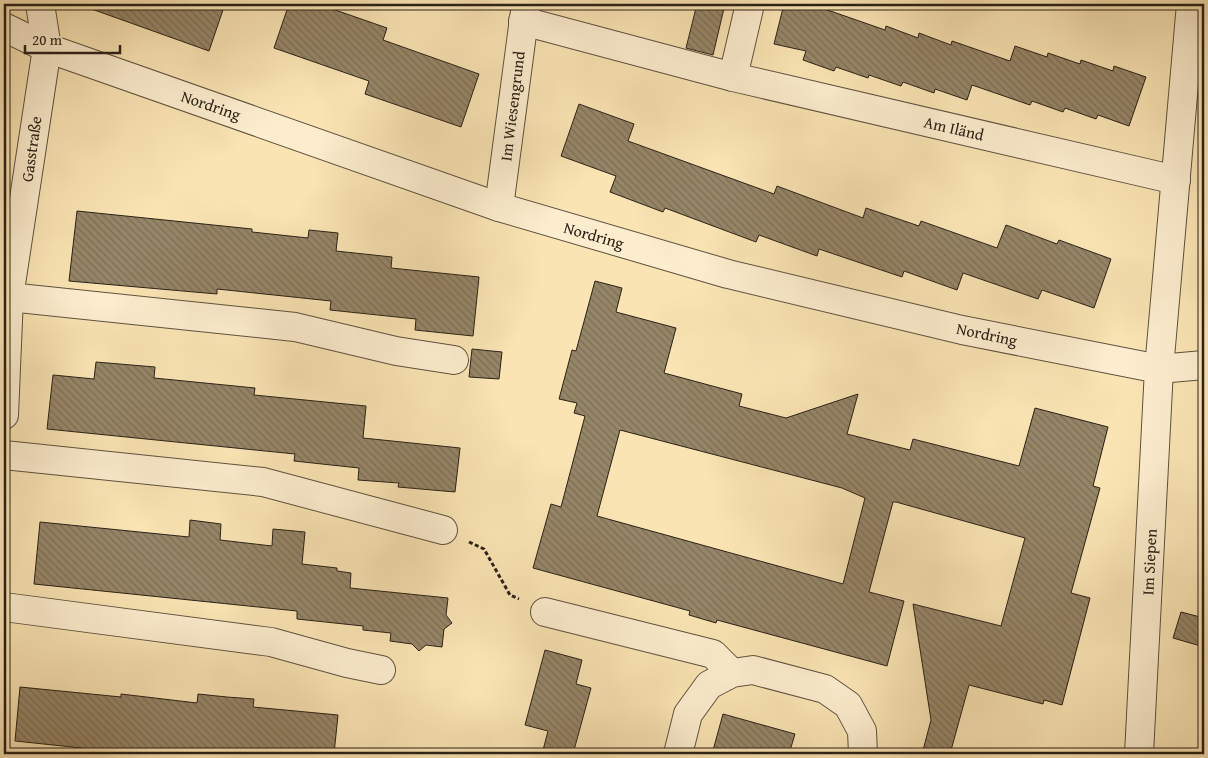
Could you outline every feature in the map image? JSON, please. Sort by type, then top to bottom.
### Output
[{"type":"street","name":"Gasstraße","points":[[4,415],[9,297],[47,48],[40,4]]},
{"type":"street","points":[[733,77],[750,4]]},
{"type":"street","points":[[1159,370],[1176,180],[1192,126],[1186,5]]},
{"type":"street","name":"Am Iländ","points":[[525,12],[733,77],[1176,180]]},
{"type":"street","name":"Im Wiesengrund","points":[[499,207],[525,12]]},
{"type":"street","name":"Nordring","points":[[4,27],[47,48],[499,207],[728,274],[962,330],[1159,370],[1204,365]]},
{"type":"street","points":[[9,297],[295,327],[396,351],[454,360]]},
{"type":"street","name":"Im Siepen","points":[[1139,754],[1159,370]]},
{"type":"street","points":[[4,454],[263,482],[443,530]]},
{"type":"street","points":[[4,607],[271,642],[381,670]]},
{"type":"street","points":[[545,612],[713,654],[732,673]]},
{"type":"street","points":[[678,754],[688,714],[709,685],[732,673],[753,670],[825,689],[848,705],[862,731],[863,754]]},
{"type":"path","points":[[443,530],[484,549],[510,594],[545,612]]},
{"type":"building","points":[[87,4],[225,4],[209,51],[86,7]]},
{"type":"building","points":[[289,4],[318,4],[387,28],[383,40],[479,74],[461,127],[365,94],[369,81],[274,48]]},
{"type":"building","points":[[697,4],[725,4],[713,55],[686,48]]},
{"type":"building","points":[[784,4],[803,4],[819,7],[885,30],[886,26],[918,38],[919,33],[951,45],[952,41],[1010,61],[1015,46],[1047,57],[1048,53],[1080,64],[1081,60],[1113,71],[1114,66],[1146,77],[1129,126],[1098,115],[1096,119],[1065,108],[1063,112],[1032,101],[1030,105],[972,85],[967,100],[935,89],[934,93],[903,82],[901,86],[869,75],[868,78],[836,67],[834,71],[803,60],[806,51],[774,44]]},
{"type":"building","points":[[579,104],[634,124],[628,141],[774,194],[777,186],[863,218],[866,208],[919,226],[921,221],[997,248],[1006,225],[1057,244],[1059,240],[1111,259],[1094,308],[1042,290],[1038,299],[963,273],[957,290],[904,271],[902,277],[819,249],[817,256],[759,235],[756,242],[665,208],[663,212],[610,192],[616,176],[561,156]]},
{"type":"building","points":[[77,211],[252,229],[252,232],[308,238],[309,230],[338,233],[336,251],[392,257],[391,268],[479,277],[473,336],[415,330],[416,319],[330,310],[331,301],[217,289],[217,294],[69,281]]},
{"type":"building","points":[[595,281],[622,288],[616,312],[676,328],[664,373],[742,394],[739,406],[786,418],[858,394],[847,434],[910,450],[913,439],[1019,466],[1035,408],[1108,427],[1093,486],[1100,488],[1071,593],[1090,598],[1062,705],[1044,700],[1043,704],[969,685],[950,754],[922,754],[931,720],[913,604],[1001,626],[1025,538],[896,502],[893,502],[869,592],[904,601],[887,666],[717,620],[716,623],[689,615],[690,611],[533,568],[551,504],[561,507],[585,416],[574,413],[577,403],[559,399],[572,350],[576,351]],"holes":[[[620,430],[842,488],[865,498],[843,584],[597,516]]]},
{"type":"building","points":[[472,349],[502,352],[499,379],[469,377]]},
{"type":"building","points":[[96,362],[155,367],[154,378],[255,388],[254,395],[366,406],[363,438],[460,448],[455,492],[398,487],[399,483],[358,480],[359,468],[294,461],[295,454],[47,429],[53,375],[94,379]]},
{"type":"building","points":[[190,520],[221,524],[220,540],[272,546],[273,529],[305,532],[302,564],[337,568],[337,571],[351,573],[350,588],[448,598],[446,615],[452,623],[444,629],[442,647],[426,645],[419,651],[412,644],[390,641],[391,633],[363,630],[363,626],[297,619],[297,611],[34,584],[40,522],[189,537]]},
{"type":"building","points":[[1181,612],[1204,618],[1204,647],[1173,638]]},
{"type":"building","points":[[545,650],[582,660],[576,684],[591,688],[573,754],[542,754],[548,731],[525,725]]},
{"type":"building","points":[[20,687],[121,697],[121,694],[197,703],[198,694],[254,699],[253,707],[338,715],[334,754],[139,754],[15,741]]},
{"type":"building","points":[[723,714],[795,734],[789,754],[712,754]]}]
